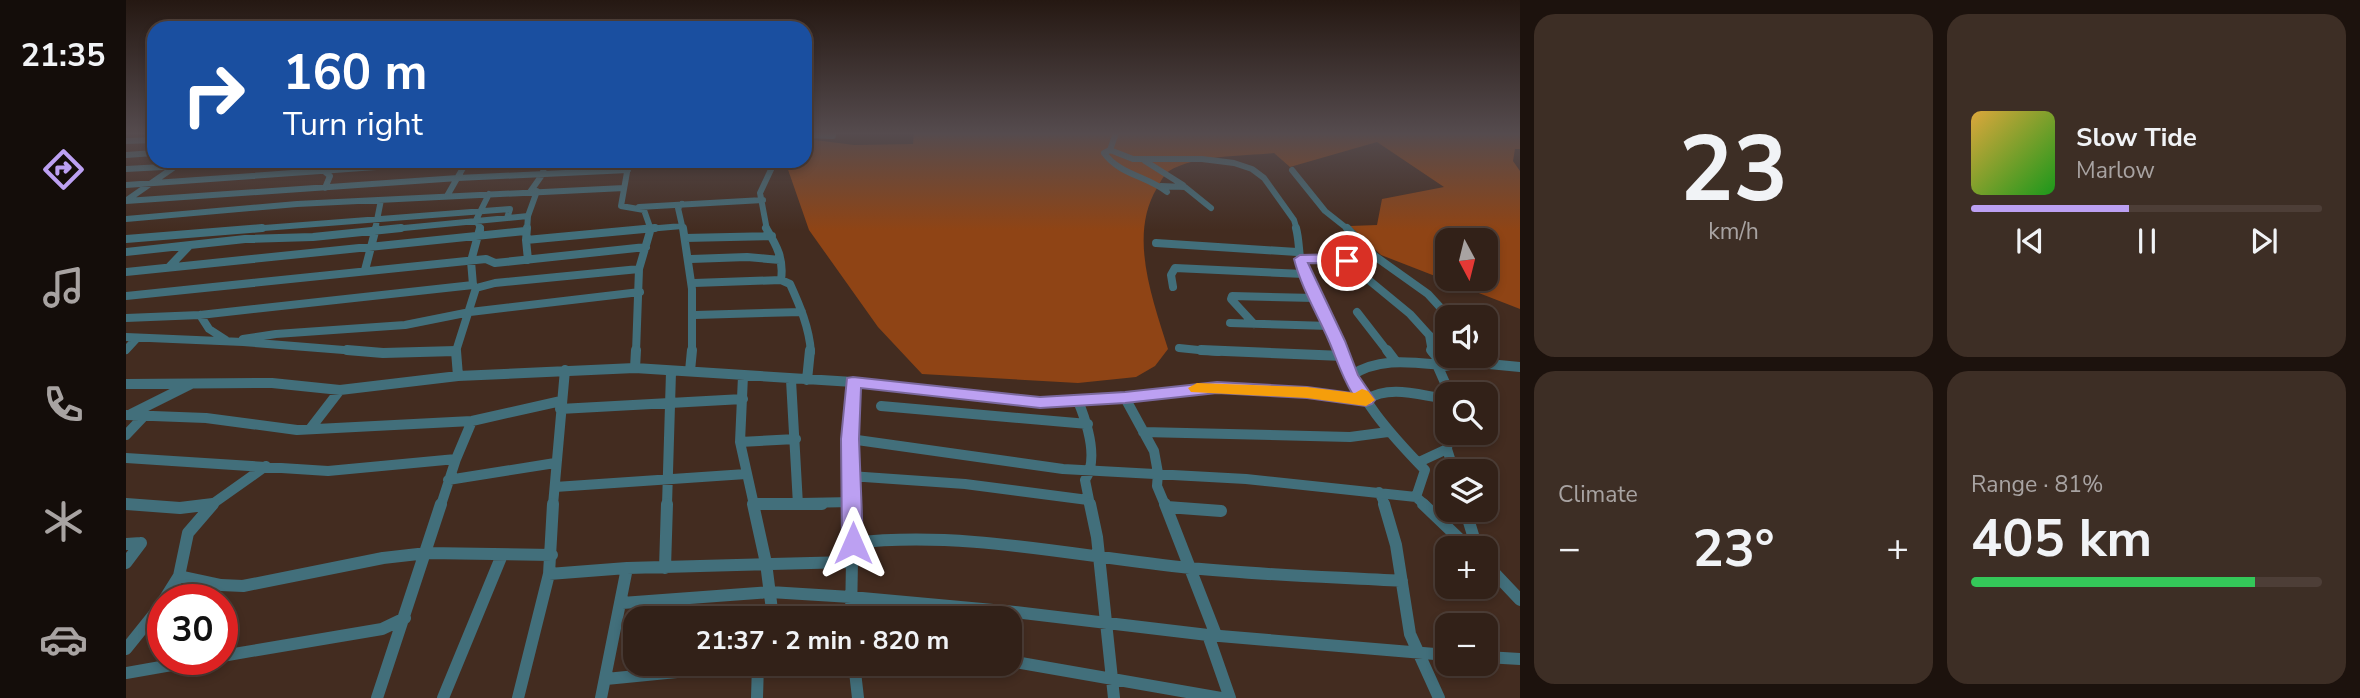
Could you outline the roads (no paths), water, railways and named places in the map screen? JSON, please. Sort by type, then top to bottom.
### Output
[{"type":"street","points":[[1112,166],[1161,186],[1167,192]]},
{"type":"street","points":[[1151,166],[1184,186],[1210,208]]},
{"type":"street","points":[[1240,166],[1259,173],[1294,220],[1304,274],[1312,286],[1350,376],[1388,432],[1425,470]]},
{"type":"street","points":[[126,169],[150,168]]},
{"type":"street","points":[[126,201],[172,168]]},
{"type":"street","points":[[126,185],[365,168]]},
{"type":"street","points":[[447,196],[463,168]]},
{"type":"street","points":[[528,260],[525,231],[534,191],[543,168]]},
{"type":"street","points":[[771,168],[759,191],[763,200],[765,224],[783,264],[781,280]]},
{"type":"street","points":[[126,201],[458,178],[628,170],[621,206],[643,210],[651,229],[639,269],[635,368]]},
{"type":"street","points":[[1292,170],[1325,211],[1349,230],[1369,252],[1428,294],[1438,305]]},
{"type":"street","points":[[324,171],[330,176],[325,188]]},
{"type":"street","points":[[362,201],[370,184]]},
{"type":"street","points":[[1161,186],[1184,186]]},
{"type":"street","points":[[126,219],[362,201],[624,188]]},
{"type":"street","points":[[239,211],[247,193]]},
{"type":"street","points":[[458,376],[456,351],[470,312],[475,287],[471,261],[480,236],[477,220],[489,194]]},
{"type":"street","points":[[365,270],[373,253],[376,219],[381,200]]},
{"type":"street","points":[[631,208],[763,200]]},
{"type":"street","points":[[682,204],[678,208],[694,283],[695,315],[690,371]]},
{"type":"street","points":[[126,239],[510,209],[507,218]]},
{"type":"street","points":[[126,252],[258,238],[313,237],[528,216]]},
{"type":"street","points":[[526,240],[682,226]]},
{"type":"street","points":[[126,272],[525,231]]},
{"type":"street","points":[[685,238],[772,236]]},
{"type":"street","points":[[1156,243],[1342,258],[1410,314],[1435,339]]},
{"type":"street","points":[[169,267],[189,246]]},
{"type":"street","points":[[126,296],[365,270],[488,260],[495,263],[646,247]]},
{"type":"street","points":[[691,259],[752,257],[780,260]]},
{"type":"street","points":[[1173,287],[1171,275],[1175,268],[1304,274]]},
{"type":"street","points":[[126,318],[200,315],[639,269]]},
{"type":"street","points":[[694,283],[781,280],[790,284],[811,340],[811,368],[807,380]]},
{"type":"street","points":[[200,315],[209,329],[229,342],[276,334],[405,325],[470,312],[640,292]]},
{"type":"street","points":[[1254,324],[1231,299],[1232,296],[1315,298]]},
{"type":"street","points":[[695,315],[802,312]]},
{"type":"street","points":[[1357,312],[1396,362]]},
{"type":"street","points":[[1230,323],[1330,326]]},
{"type":"street","points":[[1429,335],[1431,351],[1435,356]]},
{"type":"street","points":[[126,337],[383,354],[456,351]]},
{"type":"street","points":[[126,350],[137,338]]},
{"type":"street","points":[[1179,348],[1229,353],[1343,356]]},
{"type":"street","points":[[1350,376],[1368,363],[1435,364]]},
{"type":"street","points":[[1498,363],[1520,367]]},
{"type":"street","points":[[126,384],[272,383],[340,390],[458,376],[635,368],[853,382],[1040,402],[1125,398],[1217,387],[1366,400]]},
{"type":"street","points":[[518,698],[552,555],[555,463],[565,370]]},
{"type":"street","points":[[665,568],[671,372]]},
{"type":"street","points":[[743,376],[740,442],[766,563],[772,606]]},
{"type":"street","points":[[791,380],[798,505]]},
{"type":"street","points":[[127,414],[146,410],[195,382]]},
{"type":"street","points":[[850,606],[853,502],[850,439],[853,382]]},
{"type":"street","points":[[310,429],[340,390]]},
{"type":"street","points":[[1366,400],[1370,396],[1390,391],[1435,398]]},
{"type":"street","points":[[1125,398],[1157,453],[1157,486],[1192,568],[1230,698]]},
{"type":"street","points":[[146,410],[297,430],[472,421],[561,405],[743,399]]},
{"type":"street","points":[[1078,401],[1088,424],[1091,471],[1085,480],[1099,556],[1114,698]]},
{"type":"street","points":[[881,407],[1088,424]]},
{"type":"street","points":[[126,435],[146,410]]},
{"type":"street","points":[[377,698],[448,480],[472,421]]},
{"type":"street","points":[[1143,432],[1350,437],[1388,432]]},
{"type":"street","points":[[740,442],[796,439]]},
{"type":"street","points":[[850,439],[1091,471],[1159,474],[1416,497],[1457,536]]},
{"type":"street","points":[[1447,445],[1450,459]]},
{"type":"street","points":[[1425,470],[1419,462],[1447,449]]},
{"type":"street","points":[[126,458],[347,471],[456,459]]},
{"type":"street","points":[[448,480],[555,463]]},
{"type":"street","points":[[174,584],[179,576],[182,551],[188,533],[213,504],[266,466]]},
{"type":"street","points":[[1416,497],[1425,470]]},
{"type":"street","points":[[555,486],[746,474]]},
{"type":"street","points":[[850,476],[965,484],[1088,500]]},
{"type":"street","points":[[1380,492],[1397,536],[1410,634],[1439,698]]},
{"type":"street","points":[[753,504],[853,502]]},
{"type":"street","points":[[126,504],[180,508],[213,504]]},
{"type":"street","points":[[1167,507],[1221,511]]},
{"type":"street","points":[[853,543],[887,539],[965,541],[1192,568],[1402,581]]},
{"type":"street","points":[[126,544],[141,543],[126,563]]},
{"type":"street","points":[[179,576],[221,585],[243,586],[383,558],[426,553],[552,555]]},
{"type":"street","points":[[443,698],[502,555]]},
{"type":"street","points":[[549,574],[627,568],[850,562]]},
{"type":"street","points":[[601,698],[627,568]]},
{"type":"street","points":[[1498,576],[1518,595]]},
{"type":"street","points":[[622,603],[770,592],[850,597],[1104,621],[1212,635],[1435,654]]},
{"type":"street","points":[[238,653],[382,629],[405,618]]},
{"type":"street","points":[[126,649],[147,623]]},
{"type":"street","points":[[1498,658],[1520,659]]},
{"type":"street","points":[[1022,663],[1221,698]]},
{"type":"street","points":[[126,673],[147,669]]},
{"type":"street","points":[[606,679],[637,676]]},
{"type":"street","points":[[757,698],[760,676]]},
{"type":"street","points":[[855,676],[858,698]]}]
